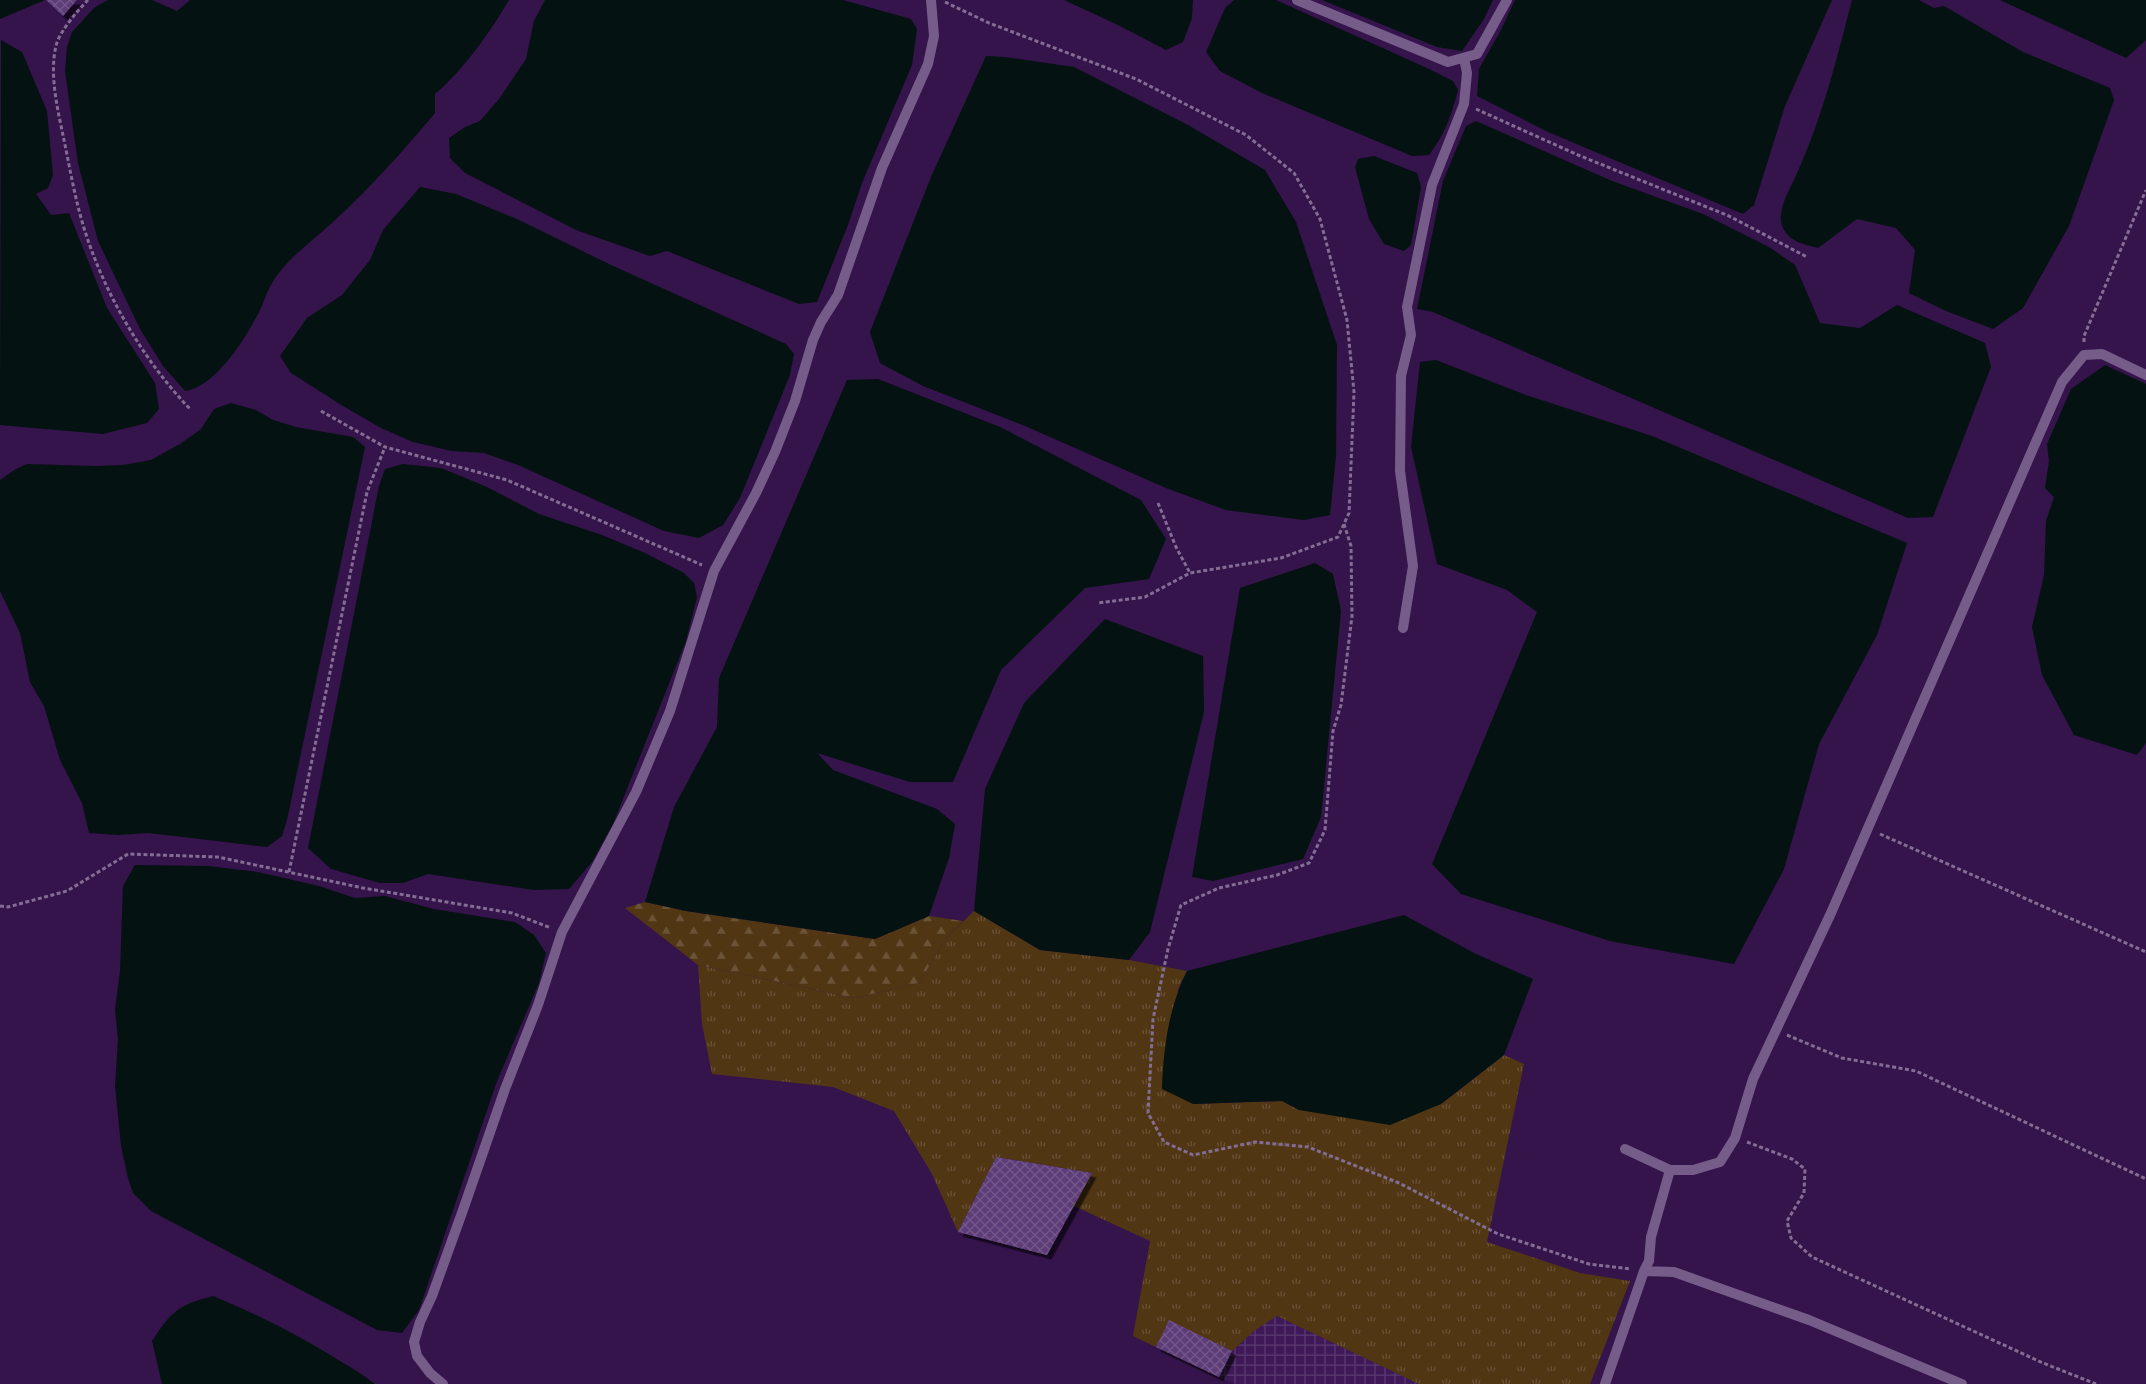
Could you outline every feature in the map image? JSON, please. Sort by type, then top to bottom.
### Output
[{"type":"lane","points":[[442,1384],[430,1373],[417,1356],[414,1342],[457,1227],[505,1089],[538,1005],[562,932],[636,792],[670,711],[714,571],[756,493],[775,452],[795,401],[813,340],[821,322],[838,295],[882,168],[928,64],[934,36],[931,0]]},
{"type":"lane","points":[[1297,0],[1448,62],[1477,54],[1507,0]]},
{"type":"lane","points":[[1403,628],[1413,566],[1400,471],[1401,376],[1411,336],[1407,307],[1432,185],[1464,104],[1467,73],[1464,58]]},
{"type":"lane","points":[[1625,1149],[1670,1170],[1693,1170],[1720,1162],[1735,1138],[1753,1079],[1831,913],[2062,382],[2084,355],[2102,354],[2146,375]]},
{"type":"lane","points":[[1605,1384],[1649,1261],[1651,1236],[1670,1170]]},
{"type":"lane","points":[[1644,1271],[1674,1272],[1800,1317],[1962,1384]]},
{"type":"path","points":[[88,0],[76,12],[56,44],[54,73],[59,120],[76,202],[85,230],[124,320],[145,354],[170,388],[190,409]]},
{"type":"path","points":[[940,0],[989,23],[1136,79],[1246,135],[1294,173],[1320,219],[1347,320],[1354,392],[1349,513],[1338,537],[1281,558],[1190,573],[1145,597],[1098,603]]},
{"type":"path","points":[[1464,104],[1578,155],[1728,216],[1807,257]]},
{"type":"path","points":[[2084,355],[2084,336],[2146,190]]},
{"type":"path","points":[[321,411],[385,447],[507,480],[714,571]]},
{"type":"path","points":[[289,872],[367,492],[385,447]]},
{"type":"path","points":[[1158,503],[1176,547],[1190,573]]},
{"type":"path","points":[[1344,524],[1351,546],[1352,616],[1341,704],[1333,731],[1326,830],[1309,864],[1277,875],[1219,888],[1181,905],[1168,949],[1152,1019],[1148,1113],[1164,1142],[1193,1155],[1255,1142],[1308,1147],[1399,1183],[1498,1234],[1589,1264],[1644,1271]]},
{"type":"path","points":[[1868,828],[2146,952]]},
{"type":"path","points":[[0,906],[8,907],[67,890],[128,854],[218,857],[363,888],[512,913],[562,932]]},
{"type":"path","points":[[1775,1031],[1842,1058],[1916,1071],[2146,1179]]},
{"type":"path","points":[[1735,1138],[1792,1158],[1805,1168],[1804,1193],[1788,1221],[1791,1238],[1812,1257],[2043,1363],[2096,1384]]},
{"type":"shaded area","points":[[0,0],[45,0],[0,19]]},
{"type":"shaded area","points":[[108,0],[152,0],[177,11],[190,0],[509,0],[476,50],[457,73],[435,94],[435,113],[361,195],[300,251],[277,275],[247,333],[229,359],[208,380],[197,387],[185,391],[163,366],[140,329],[98,241],[78,163],[65,71],[67,47],[72,32],[95,7]]},
{"type":"shaded area","points":[[545,0],[843,0],[911,19],[917,29],[912,65],[862,183],[848,225],[817,302],[799,304],[667,251],[650,256],[576,230],[465,173],[450,158],[449,138],[465,127],[480,121],[499,99],[526,59],[534,21]]},
{"type":"shaded area","points":[[1064,0],[1193,0],[1192,18],[1183,42],[1166,50]]},
{"type":"shaded area","points":[[1234,0],[1276,0],[1453,81],[1458,90],[1453,108],[1443,132],[1429,155],[1412,156],[1262,93],[1220,71],[1206,52],[1225,8]]},
{"type":"shaded area","points":[[1322,0],[1493,0],[1484,19],[1462,51],[1437,47]]},
{"type":"shaded area","points":[[1515,0],[1832,0],[1785,106],[1754,205],[1743,214],[1548,132],[1477,96],[1479,69]]},
{"type":"shaded area","points":[[1852,0],[1919,0],[1934,8],[1944,6],[2023,52],[2110,88],[2114,100],[2069,226],[2023,308],[1993,329],[1946,311],[1909,293],[1915,250],[1896,228],[1857,219],[1818,248],[1794,240],[1783,228],[1781,217],[1783,204],[1803,160],[1820,115]]},
{"type":"shaded area","points":[[2000,0],[2146,0],[2146,40],[2126,58]]},
{"type":"shaded area","points":[[1,40],[22,52],[47,111],[53,175],[48,188],[36,194],[51,215],[69,213],[107,308],[155,383],[159,409],[147,423],[103,434],[0,425]]},
{"type":"shaded area","points":[[986,56],[1074,67],[1188,125],[1265,170],[1296,222],[1337,345],[1336,456],[1330,515],[1304,520],[1226,510],[1166,488],[1025,426],[923,386],[880,363],[870,332],[931,177]]},
{"type":"shaded area","points":[[1476,121],[1612,181],[1703,214],[1769,247],[1795,265],[1820,323],[1860,328],[1897,305],[1985,343],[1991,367],[1933,517],[1908,518],[1433,312],[1417,309],[1443,181],[1466,126]]},
{"type":"shaded area","points":[[1374,156],[1417,173],[1421,187],[1411,245],[1404,251],[1384,244],[1369,219],[1355,167],[1358,159]]},
{"type":"shaded area","points":[[420,187],[456,194],[517,219],[611,265],[786,344],[794,354],[790,375],[740,498],[723,525],[699,538],[664,531],[518,465],[484,453],[452,451],[413,442],[381,428],[291,373],[280,356],[307,318],[342,295],[370,260],[383,230]]},
{"type":"shaded area","points":[[1436,360],[1526,395],[1652,436],[1907,543],[1877,635],[1819,744],[1784,869],[1734,964],[1610,941],[1461,894],[1432,864],[1537,612],[1507,590],[1437,564],[1411,447],[1420,362]]},
{"type":"shaded area","points":[[2105,365],[2146,384],[2146,743],[2137,755],[2074,735],[2042,675],[2032,627],[2044,575],[2046,521],[2054,497],[2045,488],[2049,461],[2047,444],[2071,389]]},
{"type":"shaded area","points":[[878,379],[1000,427],[1141,500],[1166,539],[1149,579],[1085,588],[1001,670],[953,782],[910,782],[817,753],[833,770],[937,809],[955,824],[949,858],[929,916],[875,939],[686,911],[645,902],[674,807],[717,727],[719,678],[847,380]]},
{"type":"shaded area","points":[[231,403],[256,410],[273,420],[296,427],[353,437],[365,447],[287,820],[282,836],[267,847],[149,833],[118,835],[89,833],[82,803],[60,760],[44,706],[30,682],[20,633],[0,591],[0,480],[27,464],[96,466],[123,465],[151,460],[180,444],[201,429],[214,409]]},
{"type":"shaded area","points":[[403,464],[441,468],[487,487],[539,514],[602,535],[645,553],[684,573],[694,583],[697,597],[686,641],[613,824],[592,862],[569,889],[534,890],[428,874],[403,883],[380,883],[331,869],[308,848],[379,486],[385,469]]},
{"type":"shaded area","points":[[1315,563],[1333,574],[1341,611],[1321,817],[1303,859],[1213,881],[1192,877],[1240,588]]},
{"type":"shaded area","points":[[1105,619],[1203,656],[1204,712],[1150,932],[1129,960],[1040,950],[974,911],[985,789],[1024,703]]},
{"type":"shaded area","points":[[135,865],[208,866],[258,872],[319,886],[355,898],[385,896],[434,909],[515,922],[534,935],[546,953],[539,983],[497,1081],[419,1310],[402,1333],[377,1330],[151,1211],[133,1193],[121,1146],[115,1086],[118,1039],[115,1010],[120,971],[123,886]]},
{"type":"shaded area","points":[[1404,915],[1474,953],[1533,979],[1504,1055],[1441,1104],[1390,1125],[1299,1110],[1282,1101],[1193,1104],[1162,1089],[1164,1059],[1171,1013],[1187,971]]},
{"type":"shaded area","points":[[213,1296],[299,1337],[375,1384],[162,1384],[152,1341],[165,1323],[177,1311],[184,1306]]},
{"type":"shaded area","points":[[1277,1316],[1419,1384],[1235,1384],[1219,1377],[1232,1351],[1255,1330]]},
{"type":"green space","points":[[645,902],[686,911],[875,939],[929,916],[963,921],[947,937],[919,983],[855,998],[698,965],[625,908]]},
{"type":"green space","points":[[974,911],[1040,950],[1129,960],[1187,971],[1178,989],[1193,1104],[1282,1101],[1299,1110],[1441,1104],[1504,1055],[1524,1064],[1487,1242],[1580,1273],[1630,1281],[1590,1384],[1419,1384],[1277,1316],[1255,1330],[1232,1351],[1169,1321],[1156,1347],[1133,1336],[1150,1241],[1074,1206],[1092,1173],[996,1157],[958,1232],[932,1174],[894,1111],[833,1087],[712,1074],[702,1024],[698,965],[855,998],[919,983],[947,937]]},
{"type":"building","points":[[46,0],[77,0],[63,16]]},
{"type":"building","points":[[996,1157],[1092,1173],[1047,1255],[958,1232]]},
{"type":"building","points":[[1169,1320],[1232,1351],[1219,1377],[1156,1347]]}]
